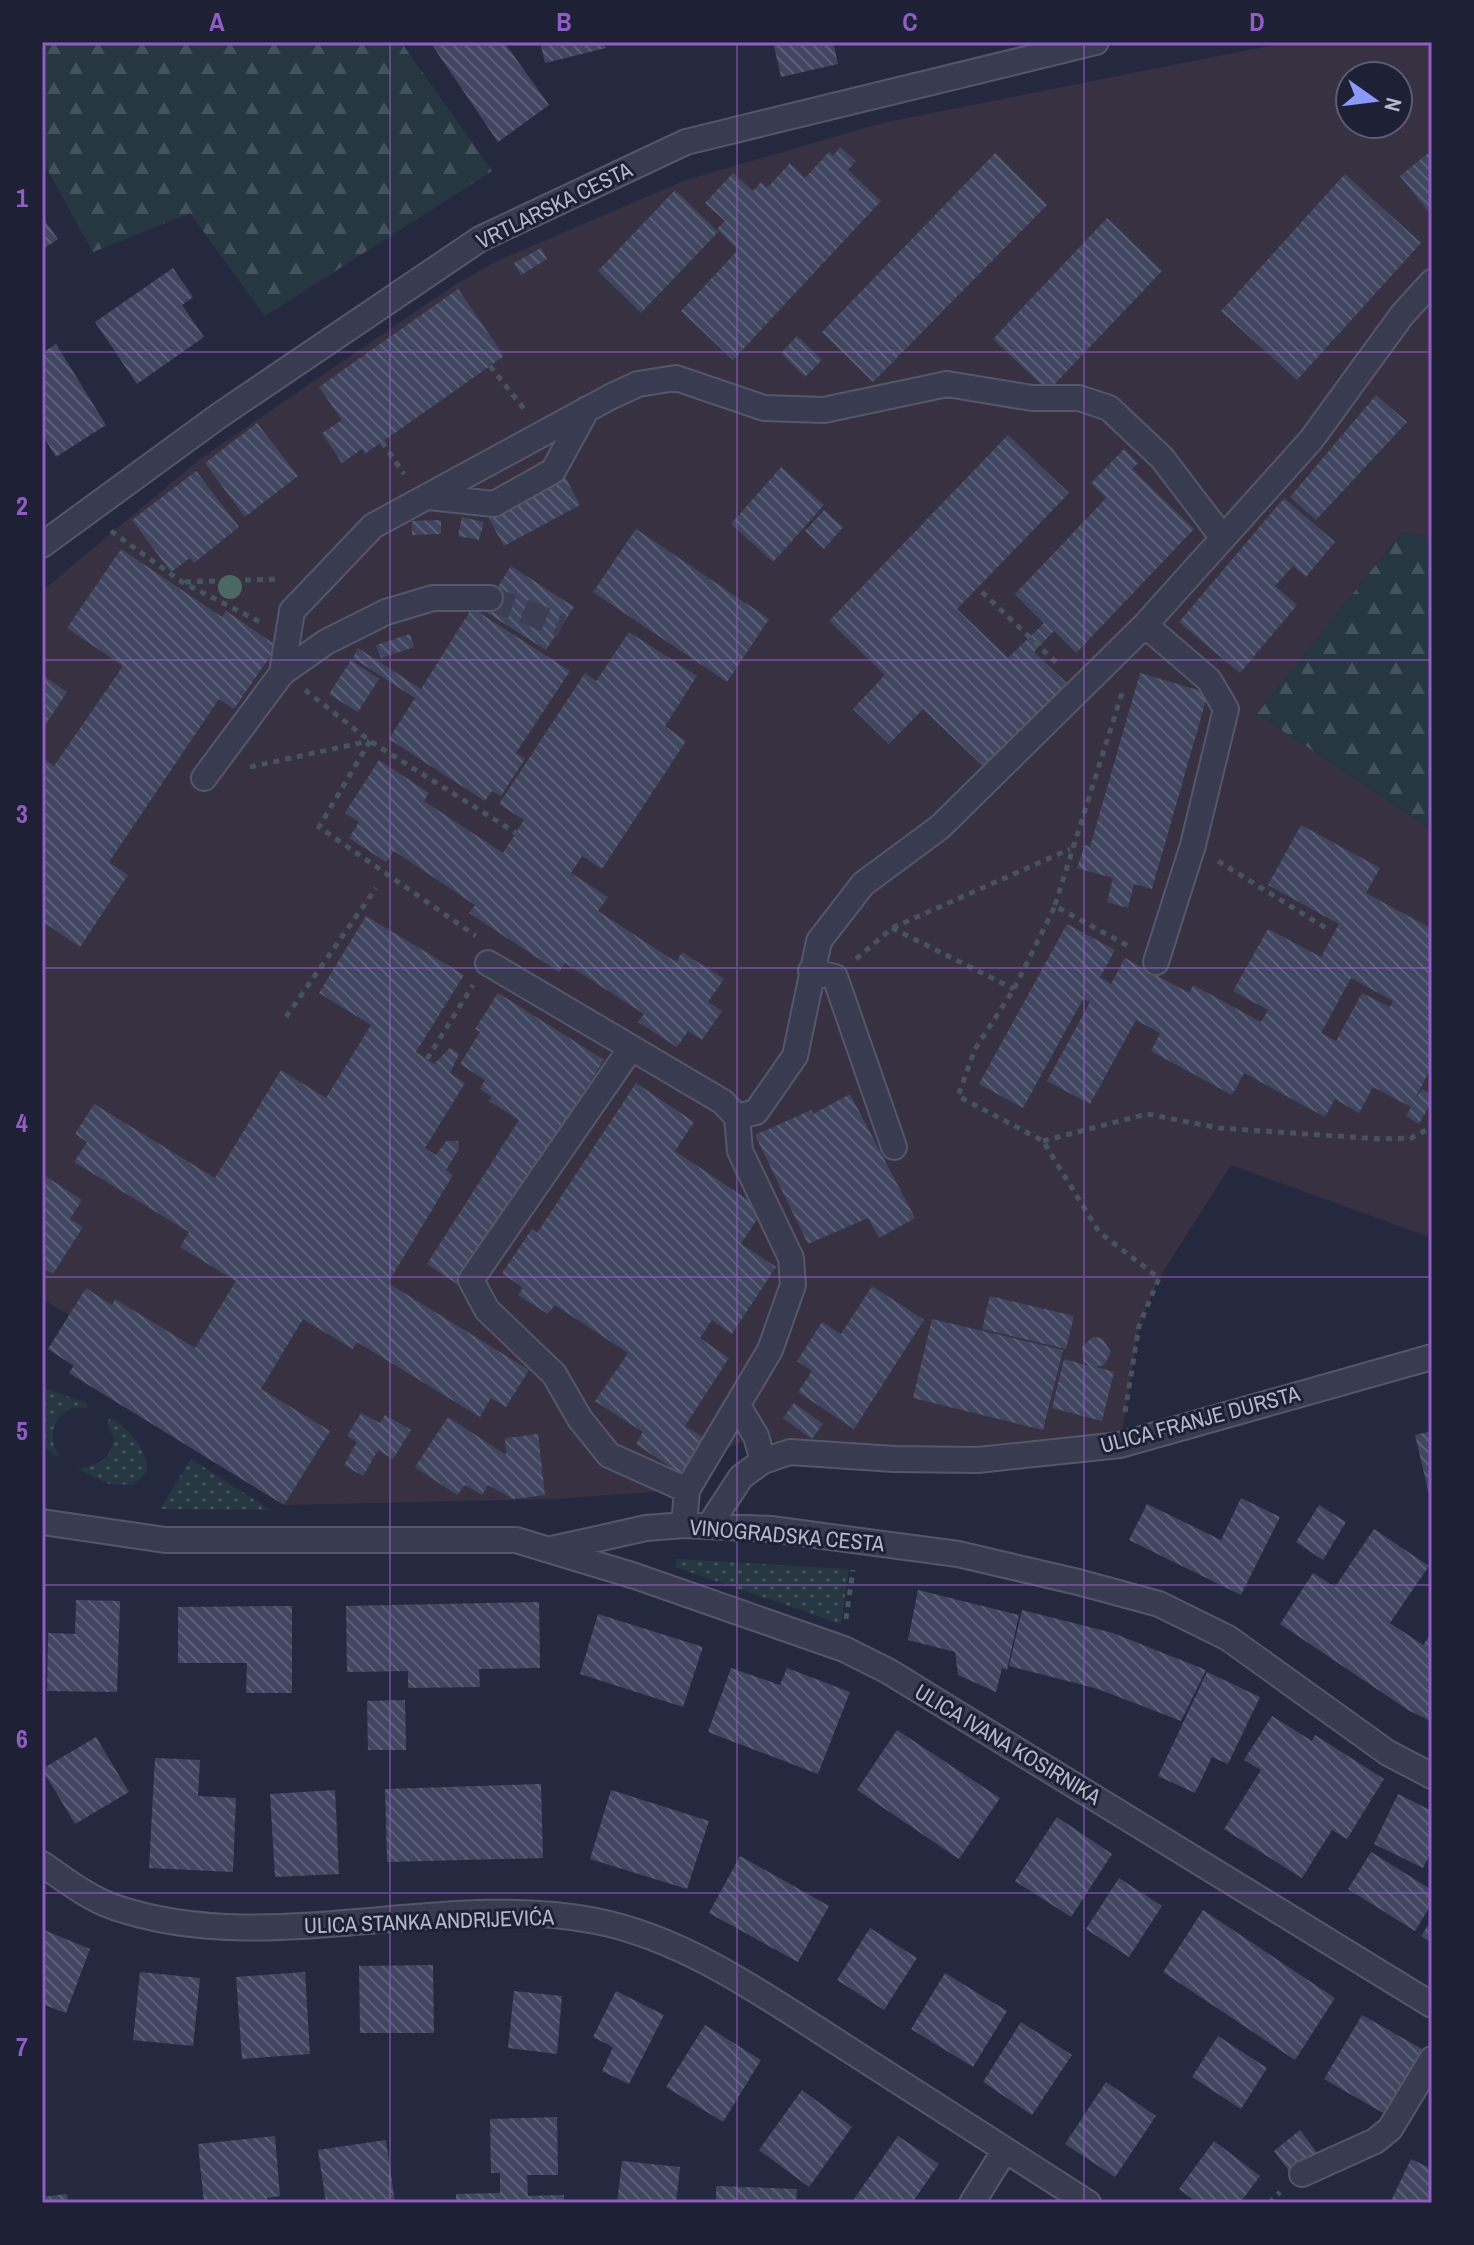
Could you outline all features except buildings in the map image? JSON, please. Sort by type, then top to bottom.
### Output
[{"type":"street","name":"VRTLARSKA CESTA","points":[[42,545],[220,415],[480,239],[686,142],[1096,42]]},
{"type":"street","points":[[894,1147],[823,974],[819,941],[863,884],[940,827],[1145,625],[1311,440],[1402,315],[1432,282]]},
{"type":"street","points":[[282,673],[292,611],[373,526],[638,384],[676,378],[764,408],[824,410],[947,384],[1032,398],[1079,398],[1109,408],[1162,458],[1223,538]]},
{"type":"street","points":[[425,499],[494,504],[518,491],[553,471],[587,409]]},
{"type":"street","points":[[204,778],[282,673],[355,625],[433,598],[490,598]]},
{"type":"street","points":[[1145,625],[1209,680],[1226,709],[1193,845],[1156,962]]},
{"type":"street","points":[[488,963],[730,1110],[756,1112],[795,1056],[823,974]]},
{"type":"street","points":[[631,1048],[471,1280],[487,1310],[554,1374],[580,1419],[609,1455],[687,1490]]},
{"type":"street","points":[[684,1525],[687,1490],[770,1350],[793,1285],[791,1258],[740,1151],[730,1110]]},
{"type":"street","name":"ULICA FRANJE DURSTA","points":[[763,1461],[790,1452],[894,1459],[978,1460],[1120,1445],[1432,1357]]},
{"type":"street","points":[[709,1526],[741,1477],[763,1461],[756,1436],[738,1406]]},
{"type":"street","name":"VINOGRADSKA CESTA","points":[[42,1522],[165,1540],[498,1538],[552,1549],[615,1534],[684,1525],[869,1540],[958,1554],[1159,1604],[1228,1638],[1388,1753],[1432,1776]]},
{"type":"street","name":"ULICA IVANA KOSIRNIKA","points":[[552,1549],[844,1649],[888,1671],[1432,2005]]},
{"type":"street","name":"ULICA STANKA ANDRIJEVIĆA","points":[[42,1864],[112,1907],[195,1924],[271,1926],[452,1916],[551,1915],[639,1932],[721,1971],[778,2004],[1088,2203]]},
{"type":"street","points":[[1302,2174],[1375,2141],[1390,2129],[1432,2059]]},
{"type":"street","points":[[972,2203],[1005,2150]]},
{"type":"path","points":[[490,366],[542,433]]},
{"type":"path","points":[[382,442],[425,499]]},
{"type":"path","points":[[94,508],[112,532],[182,582],[273,628]]},
{"type":"path","points":[[182,582],[324,577]]},
{"type":"path","points":[[982,592],[1082,687]]},
{"type":"path","points":[[282,673],[370,741],[516,833]]},
{"type":"path","points":[[1120,1445],[1139,1326],[1159,1278],[1099,1232],[1043,1141],[958,1096],[975,1049],[1014,989],[1055,906],[1070,848],[1125,684]]},
{"type":"path","points":[[204,778],[370,741]]},
{"type":"path","points":[[370,741],[319,827],[480,938]]},
{"type":"path","points":[[1193,845],[1329,930]]},
{"type":"path","points":[[823,974],[892,928],[1070,848]]},
{"type":"path","points":[[286,1017],[376,888]]},
{"type":"path","points":[[1055,906],[1156,962]]},
{"type":"path","points":[[892,928],[1014,989]]},
{"type":"path","points":[[427,1059],[467,994]]},
{"type":"path","points":[[1043,1141],[1147,1114],[1219,1128],[1381,1139],[1411,1138],[1432,1127]]},
{"type":"path","points":[[845,1626],[854,1561]]},
{"type":"shaded area","points":[[1289,42],[1432,42],[1432,538],[1402,532],[1257,714],[1432,830],[1432,1238],[1231,1165],[1159,1278],[1139,1326],[1120,1445],[816,1453],[756,1436],[723,1450],[699,1486],[556,1499],[284,1505],[69,1373],[73,1365],[48,1349],[69,1315],[42,1299],[42,591],[200,459],[456,284],[495,262],[686,180],[882,123]]},
{"type":"green space","points":[[42,42],[401,42],[492,171],[265,316],[190,213],[93,252],[42,160]]},
{"type":"green space","points":[[1402,532],[1432,538],[1432,830],[1257,714]]},
{"type":"green space","points":[[42,1379],[44,1388],[89,1404],[86,1408],[69,1410],[57,1420],[53,1436],[58,1453],[56,1457],[42,1444]]},
{"type":"green space","points":[[110,1418],[124,1427],[145,1457],[146,1473],[133,1485],[109,1484],[78,1469],[96,1463],[109,1453],[114,1439],[107,1423]]},
{"type":"green space","points":[[191,1459],[271,1510],[160,1509]]},
{"type":"green space","points":[[677,1559],[849,1569],[841,1624],[675,1567]]},
{"type":"tunnel","points":[[490,598],[562,626]]}]
